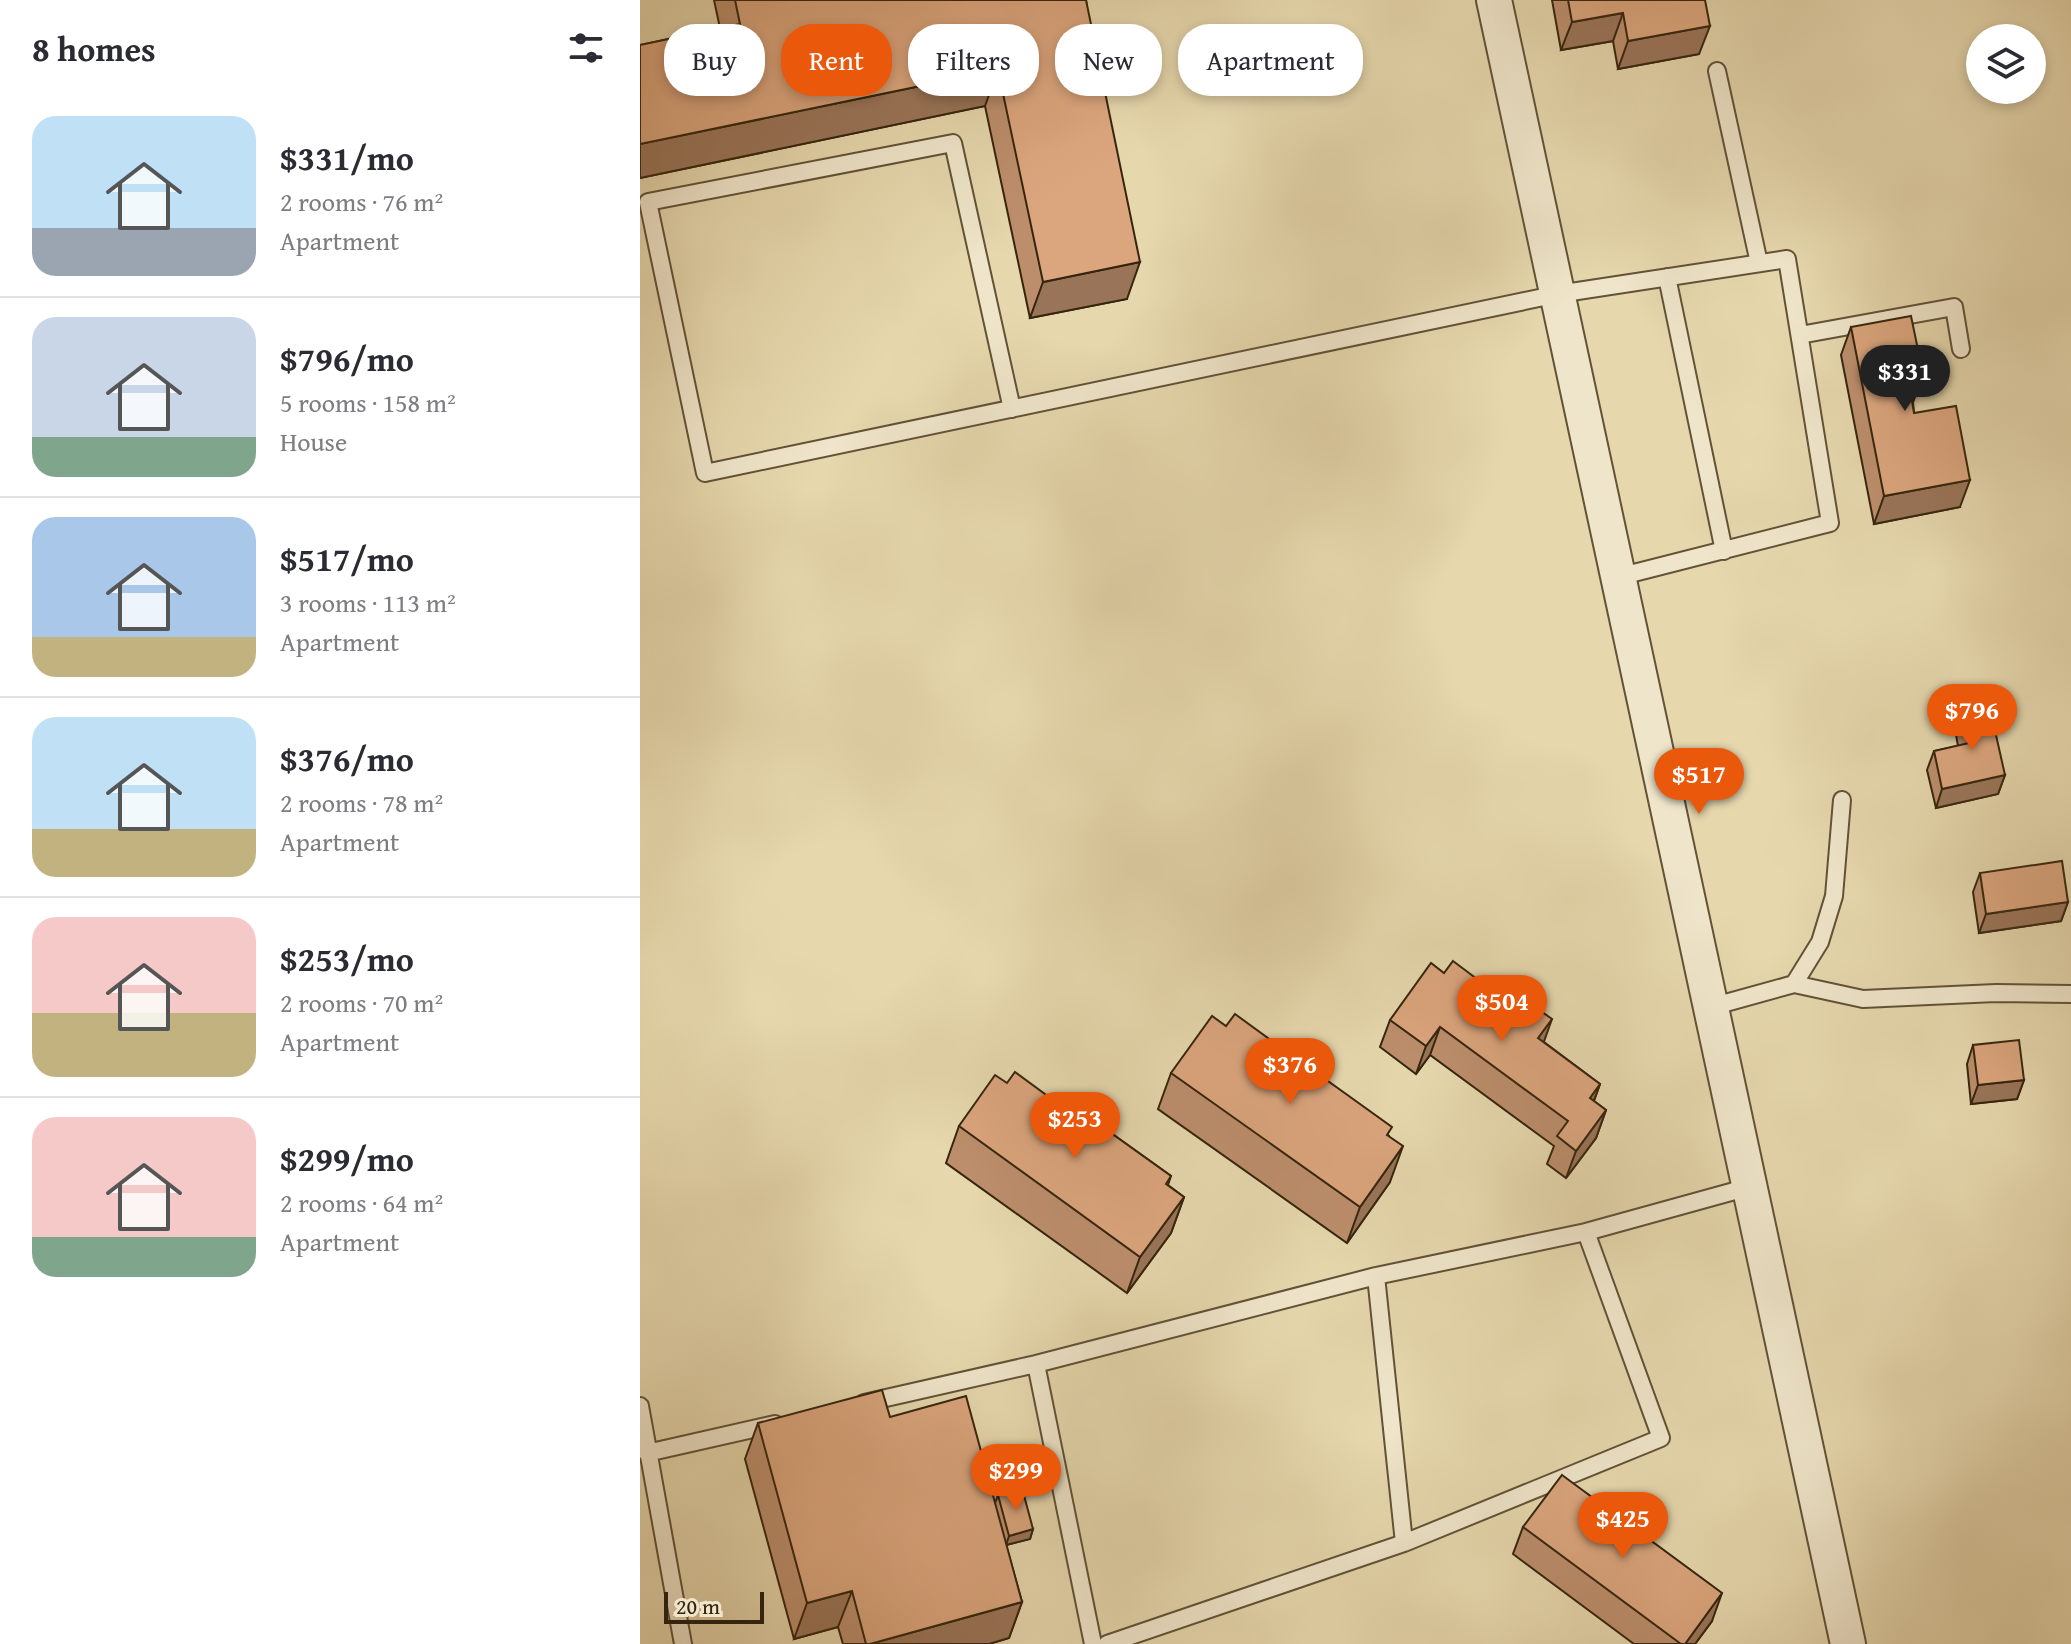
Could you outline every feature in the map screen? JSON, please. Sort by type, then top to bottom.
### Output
[{"type":"street","points":[[1494,0],[1848,1644]]},
{"type":"lane","points":[[1717,71],[1759,263]]},
{"type":"lane","points":[[1012,409],[953,143],[648,202],[705,473],[1012,409],[1558,294],[1787,259],[1830,523],[1618,577]]},
{"type":"lane","points":[[1667,277],[1724,551]]},
{"type":"lane","points":[[1800,335],[1954,307],[1961,349]]},
{"type":"lane","points":[[1794,984],[1820,942],[1834,896],[1842,800]]},
{"type":"lane","points":[[1711,1007],[1794,984],[1863,999],[1996,993],[2071,994]]},
{"type":"lane","points":[[849,1407],[1036,1364],[1376,1276],[1586,1232],[1749,1187]]},
{"type":"lane","points":[[1107,1644],[1404,1543],[1661,1438],[1586,1232]]},
{"type":"lane","points":[[1376,1276],[1404,1543]]},
{"type":"lane","points":[[1036,1364],[1093,1644]]},
{"type":"lane","points":[[640,1406],[683,1644]]},
{"type":"lane","points":[[647,1453],[787,1421]]},
{"type":"building","points":[[735,0],[1086,0],[1091,24],[1055,24],[1055,96],[1106,96],[1140,262],[1043,282],[1004,96],[1039,96],[1039,24],[908,24],[908,89],[892,92],[892,24],[781,24],[781,96],[872,96],[640,144],[640,45],[664,40],[664,96],[765,96],[765,24],[740,24]]},
{"type":"building","points":[[1568,0],[1705,0],[1710,26],[1628,41],[1623,13],[1572,22]]},
{"type":"building","points":[[1911,316],[1923,374],[1908,377],[1914,413],[1956,406],[1970,480],[1884,496],[1851,327]]},
{"type":"building","points":[[1989,704],[2005,775],[1942,789],[1934,751],[1969,743],[1962,710]]},
{"type":"building","points":[[2062,861],[2068,902],[1986,914],[1980,873]]},
{"type":"building","points":[[1453,961],[1521,1012],[1528,1002],[1552,1019],[1538,1038],[1600,1084],[1590,1098],[1606,1110],[1576,1151],[1557,1136],[1568,1121],[1440,1027],[1426,1046],[1390,1020],[1431,963],[1444,973]]},
{"type":"building","points":[[1235,1014],[1298,1060],[1306,1049],[1329,1064],[1321,1076],[1392,1127],[1387,1135],[1403,1146],[1360,1207],[1171,1073],[1212,1016],[1226,1026]]},
{"type":"building","points":[[2019,1040],[2024,1080],[1978,1085],[1973,1045]]},
{"type":"building","points":[[1015,1072],[1075,1116],[1087,1099],[1112,1117],[1104,1128],[1171,1176],[1166,1184],[1184,1197],[1140,1257],[959,1126],[995,1075],[1007,1083]]},
{"type":"building","points":[[882,1390],[890,1417],[966,1396],[1022,1602],[866,1644],[852,1591],[807,1603],[758,1423]]},
{"type":"building","points":[[1562,1475],[1722,1593],[1685,1644],[1523,1527]]},
{"type":"building","points":[[1022,1488],[1033,1529],[1009,1536],[998,1495]]}]
